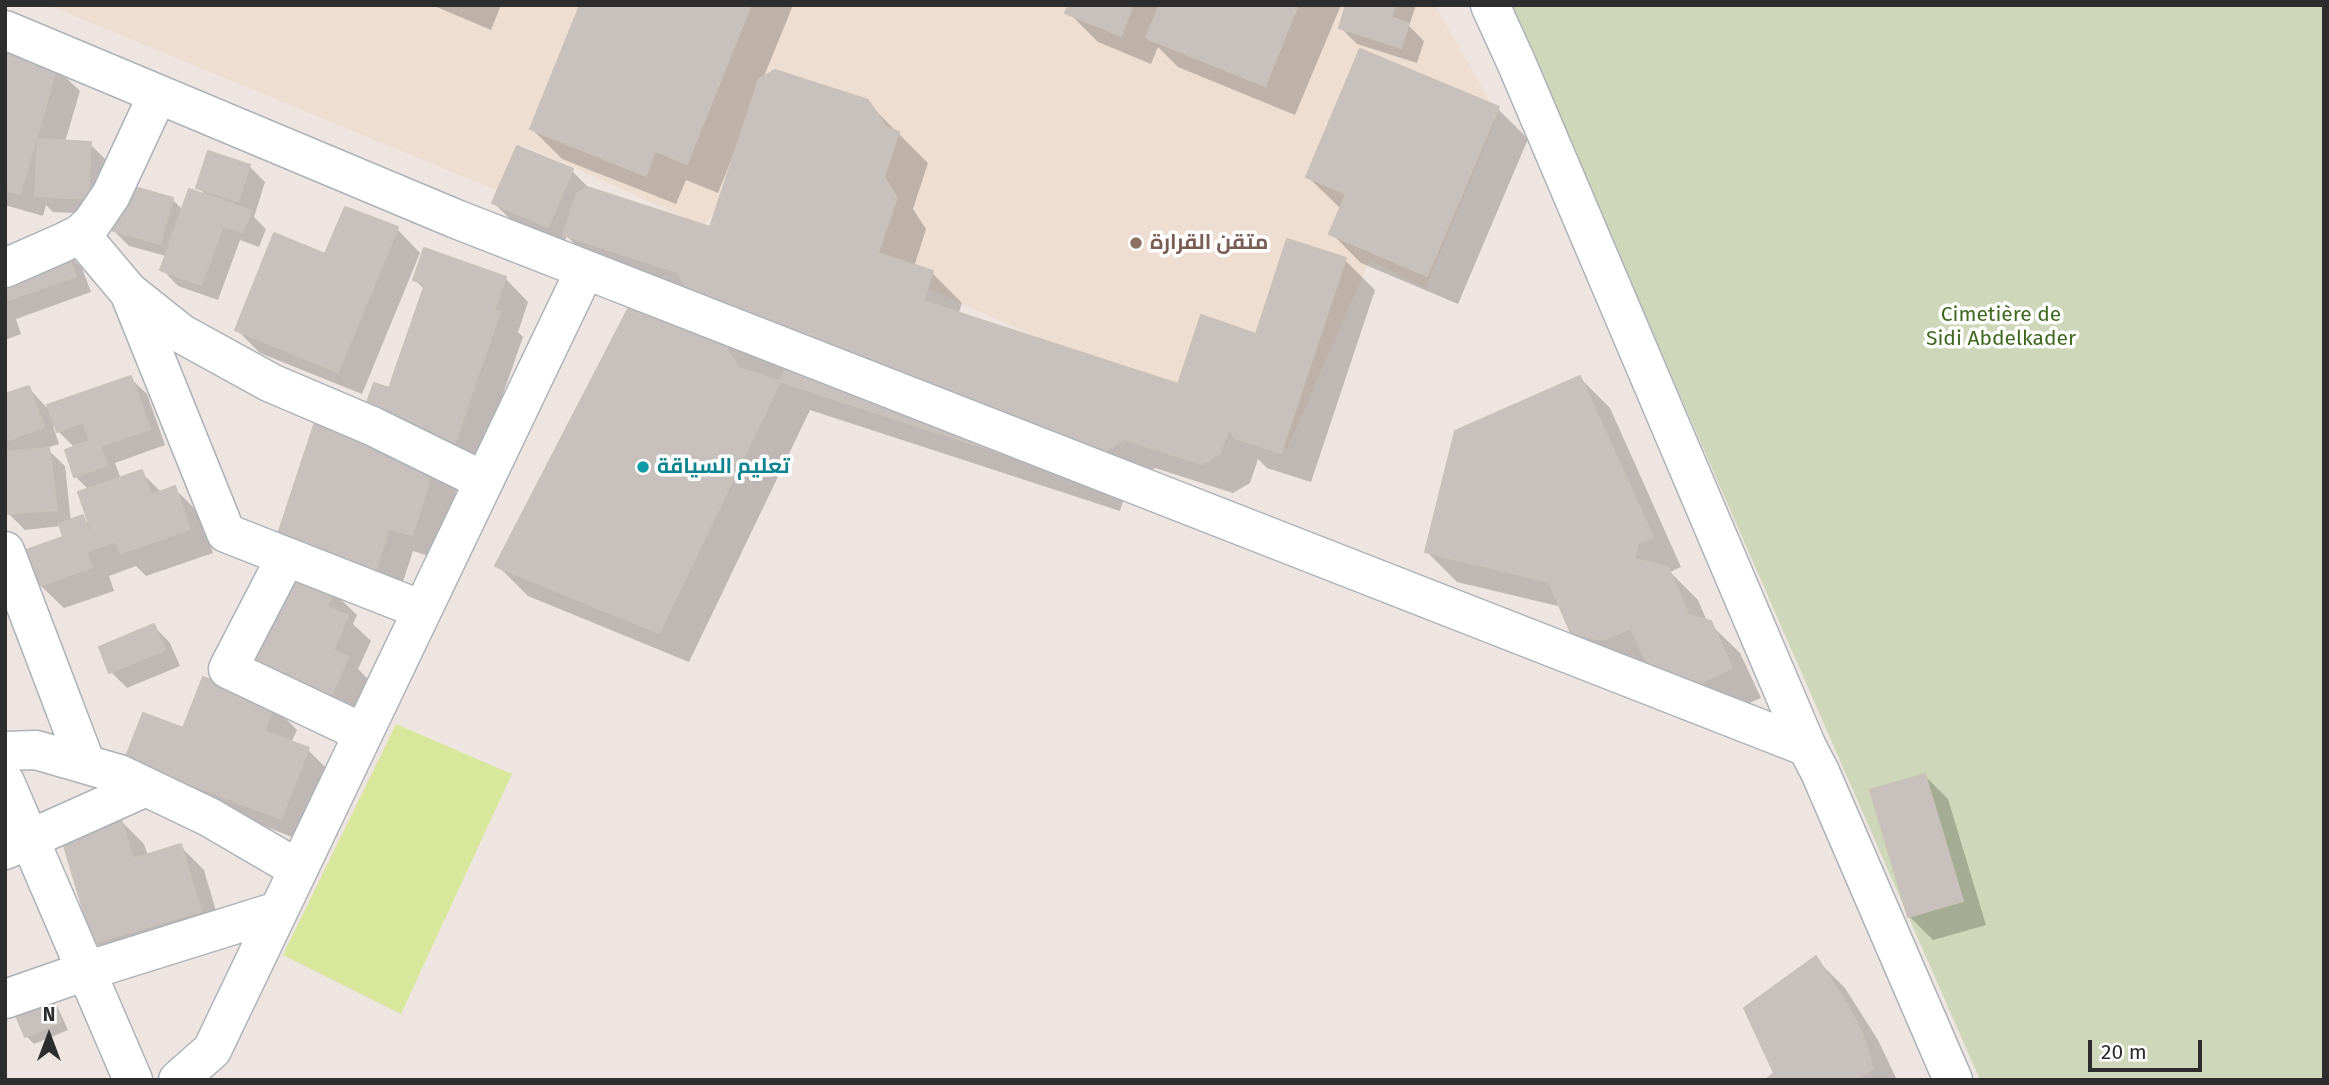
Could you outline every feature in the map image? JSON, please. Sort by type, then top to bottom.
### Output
[{"type":"street","points":[[1490,5],[1807,747],[1953,1080]]},
{"type":"street","points":[[5,30],[456,219],[1807,747]]},
{"type":"street","points":[[5,268],[79,234],[92,223],[111,195],[158,94]]},
{"type":"street","points":[[79,234],[128,291],[182,334],[271,383],[372,426],[484,481]]},
{"type":"street","points":[[178,1080],[215,1065],[278,911],[585,270]]},
{"type":"street","points":[[128,291],[226,533],[422,610]]},
{"type":"street","points":[[5,551],[86,764]]},
{"type":"street","points":[[286,557],[228,669],[363,733]]},
{"type":"street","points":[[5,751],[36,750],[119,774],[209,817],[298,869]]},
{"type":"street","points":[[5,782],[18,845],[86,971],[133,1080]]},
{"type":"street","points":[[18,845],[146,787]]},
{"type":"street","points":[[5,999],[278,911]]},
{"type":"shaded area","name":"متقن القرارة","points":[[48,5],[1435,5],[1498,115],[1425,288],[1370,260],[1287,449],[724,197],[704,226],[523,145],[503,193]]},
{"type":"green space","name":"Cimetière de Sidi Abdelkader","points":[[1509,5],[2324,5],[2324,1080],[1980,1080]]},
{"type":"green space","points":[[396,724],[512,774],[401,1014],[283,955]]},
{"type":"building","points":[[580,5],[751,5],[687,164],[655,151],[646,176],[530,129]]},
{"type":"building","points":[[1069,5],[1133,5],[1121,36],[1065,13]]},
{"type":"building","points":[[1159,5],[1298,5],[1265,86],[1146,38]]},
{"type":"building","points":[[1346,5],[1395,5],[1391,17],[1409,24],[1401,48],[1339,28]]},
{"type":"building","points":[[1360,49],[1499,107],[1427,276],[1329,234],[1346,194],[1306,177]]},
{"type":"building","points":[[8,51],[57,66],[20,194],[5,190],[5,60]]},
{"type":"building","points":[[775,70],[868,100],[886,127],[899,132],[884,177],[897,198],[878,253],[933,271],[923,301],[1178,384],[1201,315],[1256,334],[1287,239],[1346,258],[1281,453],[1235,438],[1229,427],[1220,453],[1202,464],[1124,439],[1099,455],[1090,482],[739,368],[677,272],[563,235],[577,194],[587,187],[710,227],[759,79]]},
{"type":"building","points":[[38,139],[91,142],[88,199],[35,196]]},
{"type":"building","points":[[517,146],[573,169],[548,227],[492,203]]},
{"type":"building","points":[[208,151],[250,165],[238,201],[196,188]]},
{"type":"building","points":[[124,184],[173,198],[160,244],[111,230]]},
{"type":"building","points":[[189,189],[251,211],[243,232],[223,226],[201,285],[160,270]]},
{"type":"building","points":[[345,207],[398,227],[338,372],[235,330],[274,233],[325,254]]},
{"type":"building","points":[[424,248],[506,277],[494,310],[500,312],[455,442],[364,410],[374,383],[389,388],[425,284],[413,280]]},
{"type":"building","points":[[66,250],[76,276],[5,301],[5,271]]},
{"type":"building","name":"تعليم السياقة","points":[[628,309],[787,367],[659,633],[495,566]]},
{"type":"building","points":[[131,376],[150,429],[100,446],[107,465],[74,477],[65,450],[90,441],[83,422],[57,432],[47,405]]},
{"type":"building","points":[[1580,376],[1653,537],[1638,543],[1634,559],[1668,567],[1686,614],[1711,621],[1732,668],[1701,682],[1650,670],[1631,628],[1603,640],[1571,633],[1549,582],[1425,552],[1455,431]]},
{"type":"building","points":[[29,386],[44,427],[5,441],[5,394]]},
{"type":"building","points":[[315,422],[436,461],[412,535],[389,528],[374,575],[275,543]]},
{"type":"building","points":[[49,448],[57,510],[7,514],[5,452]]},
{"type":"building","points":[[142,470],[151,495],[175,486],[190,529],[121,553],[116,541],[86,552],[92,567],[39,586],[26,550],[63,537],[59,524],[83,515],[89,533],[92,533],[78,492]]},
{"type":"building","points":[[293,572],[334,590],[327,607],[348,616],[333,650],[348,657],[327,705],[249,672]]},
{"type":"building","points":[[154,624],[165,650],[109,673],[99,647]]},
{"type":"building","points":[[203,677],[274,705],[264,731],[309,748],[281,819],[125,759],[143,713],[183,728]]},
{"type":"building","points":[[1925,774],[1963,901],[1908,917],[1870,790]]},
{"type":"building","points":[[121,819],[133,859],[181,844],[201,911],[93,943],[61,836]]},
{"type":"building","points":[[1816,956],[1849,1008],[1863,1036],[1873,1068],[1857,1080],[1766,1080],[1774,1073],[1744,1008]]},
{"type":"building","points":[[50,996],[61,1022],[25,1037],[14,1011]]},
{"type":"place","name":"متقن القرارة","points":[[1136,243]]},
{"type":"place","name":"تعليم السياقة","points":[[643,467]]}]
